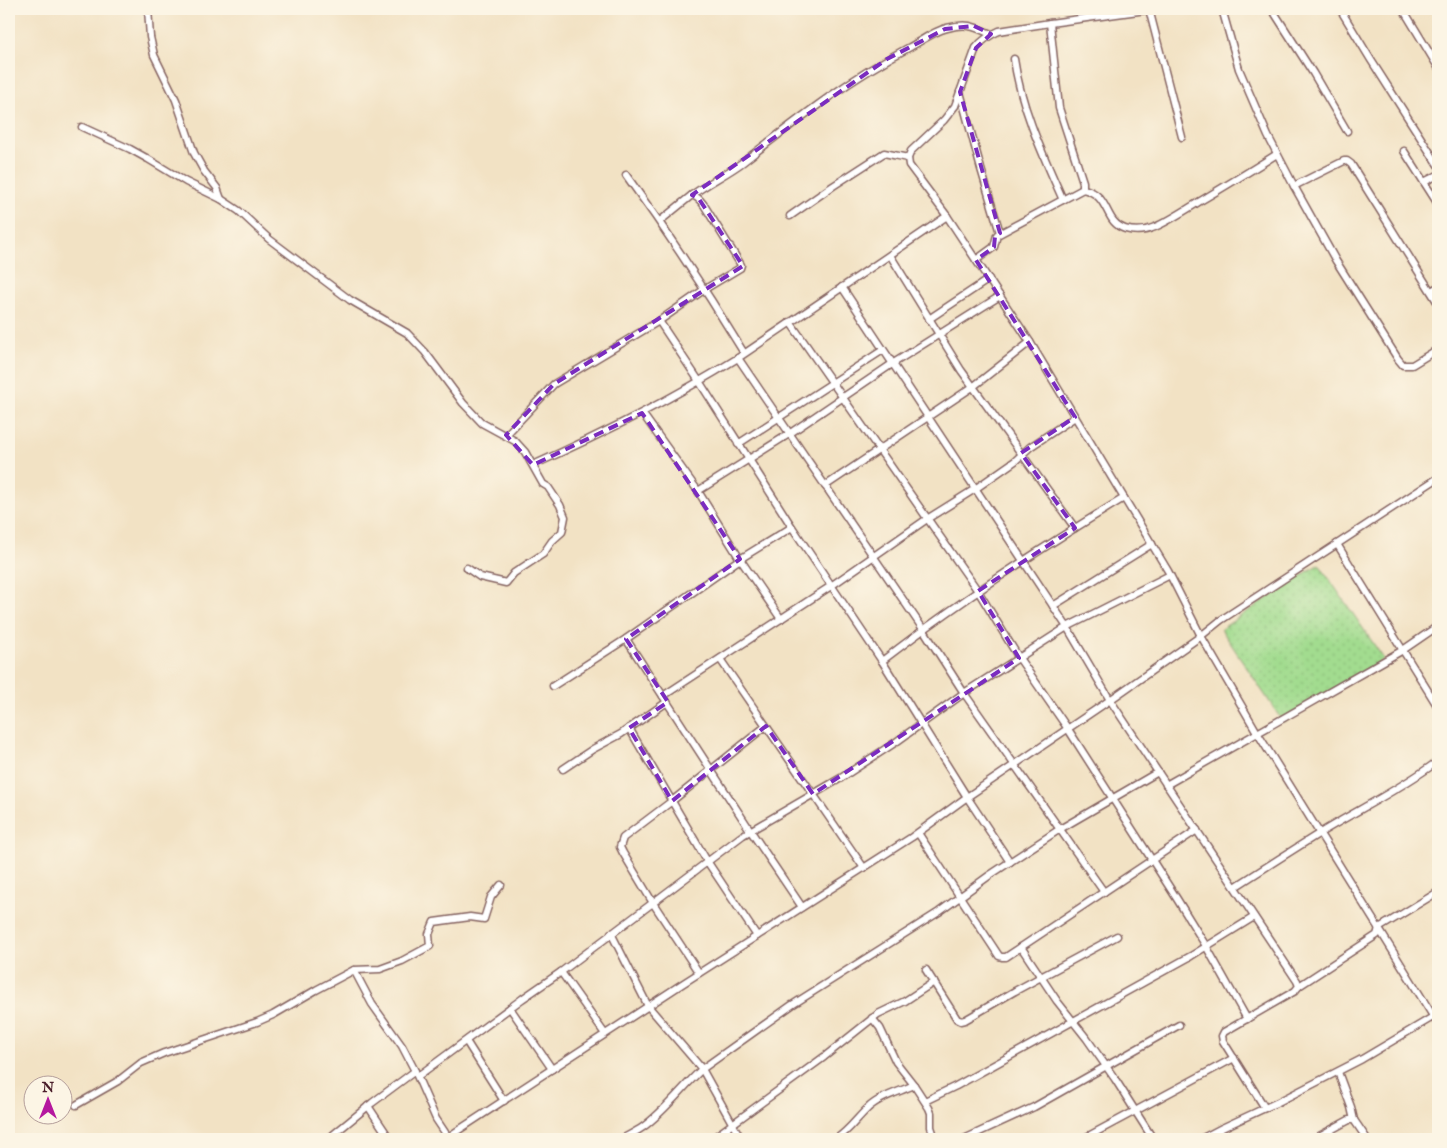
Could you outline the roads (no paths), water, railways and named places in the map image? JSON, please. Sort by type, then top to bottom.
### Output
[{"type":"street","points":[[148,9],[150,37],[154,56],[176,100],[194,153],[204,171],[217,188],[221,199]]},
{"type":"street","points":[[1149,9],[1182,137]]},
{"type":"street","points":[[1153,9],[1050,23],[991,34],[976,48],[955,106],[944,120],[911,151],[908,158],[909,166],[947,216],[1030,342],[1152,544],[1170,575],[1200,636],[1258,734],[1379,928],[1436,1015],[1438,1024]]},
{"type":"street","points":[[1222,9],[1239,69],[1252,102],[1277,154],[1336,261],[1398,360],[1403,365],[1412,365],[1438,349]]},
{"type":"street","points":[[1272,9],[1347,131]]},
{"type":"street","points":[[1340,9],[1438,165]]},
{"type":"street","points":[[1403,9],[1438,67]]},
{"type":"street","points":[[1050,23],[1059,108],[1083,182],[1083,189]]},
{"type":"street","points":[[660,222],[704,186],[743,162],[836,91],[887,59],[944,29],[974,26],[991,34]]},
{"type":"street","points":[[1014,59],[1016,76],[1034,130],[1063,200]]},
{"type":"street","points":[[960,92],[1000,233]]},
{"type":"street","points":[[82,128],[130,149],[186,182],[221,199],[239,211],[269,239],[350,300],[408,334],[425,352],[464,403],[482,423],[506,435],[520,446],[543,484],[548,487],[560,504],[566,517],[562,532],[552,541],[544,554],[514,573],[506,584],[480,576],[467,568]]},
{"type":"street","points":[[1404,151],[1438,204]]},
{"type":"street","points":[[790,216],[884,153],[908,158]]},
{"type":"street","points":[[976,260],[994,248],[995,238],[1000,233],[1083,189],[1090,190],[1104,202],[1112,220],[1118,226],[1134,231],[1145,230],[1155,227],[1181,213],[1277,154]]},
{"type":"street","points":[[1294,186],[1344,161],[1351,164],[1438,303]]},
{"type":"street","points":[[626,175],[705,289],[744,353]]},
{"type":"street","points":[[1424,182],[1438,175]]},
{"type":"street","points":[[506,435],[554,384],[659,322],[705,289],[740,268],[742,265],[699,199],[692,195]]},
{"type":"street","points":[[533,465],[584,443],[642,413],[738,358],[947,216]]},
{"type":"street","points":[[890,254],[961,370],[1075,528]]},
{"type":"street","points":[[929,319],[989,279]]},
{"type":"street","points":[[842,287],[1022,562],[1067,627],[1110,700],[1299,986]]},
{"type":"street","points":[[1431,291],[1438,287]]},
{"type":"street","points":[[698,491],[789,434],[938,334],[1000,296]]},
{"type":"street","points":[[659,322],[699,381],[792,528],[882,662],[1010,862]]},
{"type":"street","points":[[790,322],[978,591],[1019,658],[1068,729],[1152,860],[1206,946],[1247,1019]]},
{"type":"street","points":[[825,486],[974,386],[1030,342]]},
{"type":"street","points":[[738,444],[883,350]]},
{"type":"street","points":[[738,358],[923,629],[964,693],[1104,892]]},
{"type":"street","points":[[642,413],[698,491],[740,559],[781,619]]},
{"type":"street","points":[[563,769],[630,728],[720,659],[831,586],[927,519],[975,489],[1030,447],[1075,417]]},
{"type":"street","points":[[354,970],[372,1004],[402,1046],[417,1074],[436,1119],[448,1139],[698,973],[918,833],[967,797],[1110,700],[1221,620],[1438,478]]},
{"type":"street","points":[[882,662],[923,629],[978,591],[1124,498]]},
{"type":"street","points":[[553,686],[626,639],[740,559],[792,528]]},
{"type":"street","points":[[1053,606],[1152,544]]},
{"type":"street","points":[[1337,544],[1438,707]]},
{"type":"street","points":[[329,1139],[368,1106],[466,1041],[750,830],[841,778],[964,693],[1067,627],[1170,575]]},
{"type":"street","points":[[1166,785],[1403,650],[1438,626]]},
{"type":"street","points":[[626,639],[802,907]]},
{"type":"street","points":[[720,659],[864,868]]},
{"type":"street","points":[[698,973],[653,903],[620,846],[623,838],[766,726]]},
{"type":"street","points":[[630,728],[707,861],[757,936]]},
{"type":"street","points":[[1235,887],[1320,833],[1399,788],[1438,761]]},
{"type":"street","points":[[622,1139],[642,1127],[661,1111],[689,1080],[702,1069],[792,1005],[939,912],[1060,829],[1158,772]]},
{"type":"street","points":[[918,833],[998,956],[1002,957],[1021,947],[1197,830]]},
{"type":"street","points":[[76,1105],[118,1081],[141,1063],[164,1053],[257,1022],[354,970],[380,969],[402,961],[430,946],[429,934],[434,922],[470,917],[484,919],[491,897],[501,885]]},
{"type":"street","points":[[1265,1108],[1222,1036],[1224,1032],[1295,991],[1299,986],[1377,936],[1379,928],[1438,892]]},
{"type":"street","points":[[925,1101],[956,1086],[1206,946],[1254,916]]},
{"type":"street","points":[[612,933],[648,1006],[702,1069],[741,1139]]},
{"type":"street","points":[[926,970],[957,1019],[961,1021],[1117,936]]},
{"type":"street","points":[[1021,947],[1056,1001],[1087,1039],[1153,1139]]},
{"type":"street","points":[[561,972],[605,1034]]},
{"type":"street","points":[[712,1139],[824,1057],[872,1018],[888,1008],[906,1001],[934,982]]},
{"type":"street","points":[[510,1008],[552,1069]]},
{"type":"street","points":[[1201,1139],[1338,1072],[1436,1015]]},
{"type":"street","points":[[872,1018],[880,1028],[896,1062],[925,1101],[931,1113],[931,1127],[935,1139]]},
{"type":"street","points":[[964,1139],[1034,1107],[1179,1025]]},
{"type":"street","points":[[466,1041],[504,1101]]},
{"type":"street","points":[[1083,1139],[1234,1058]]},
{"type":"street","points":[[1338,1072],[1354,1120],[1367,1139]]},
{"type":"street","points":[[836,1139],[844,1134],[874,1103],[914,1085]]},
{"type":"street","points":[[368,1106],[390,1139]]},
{"type":"street","points":[[1314,1139],[1349,1120],[1354,1120]]}]
